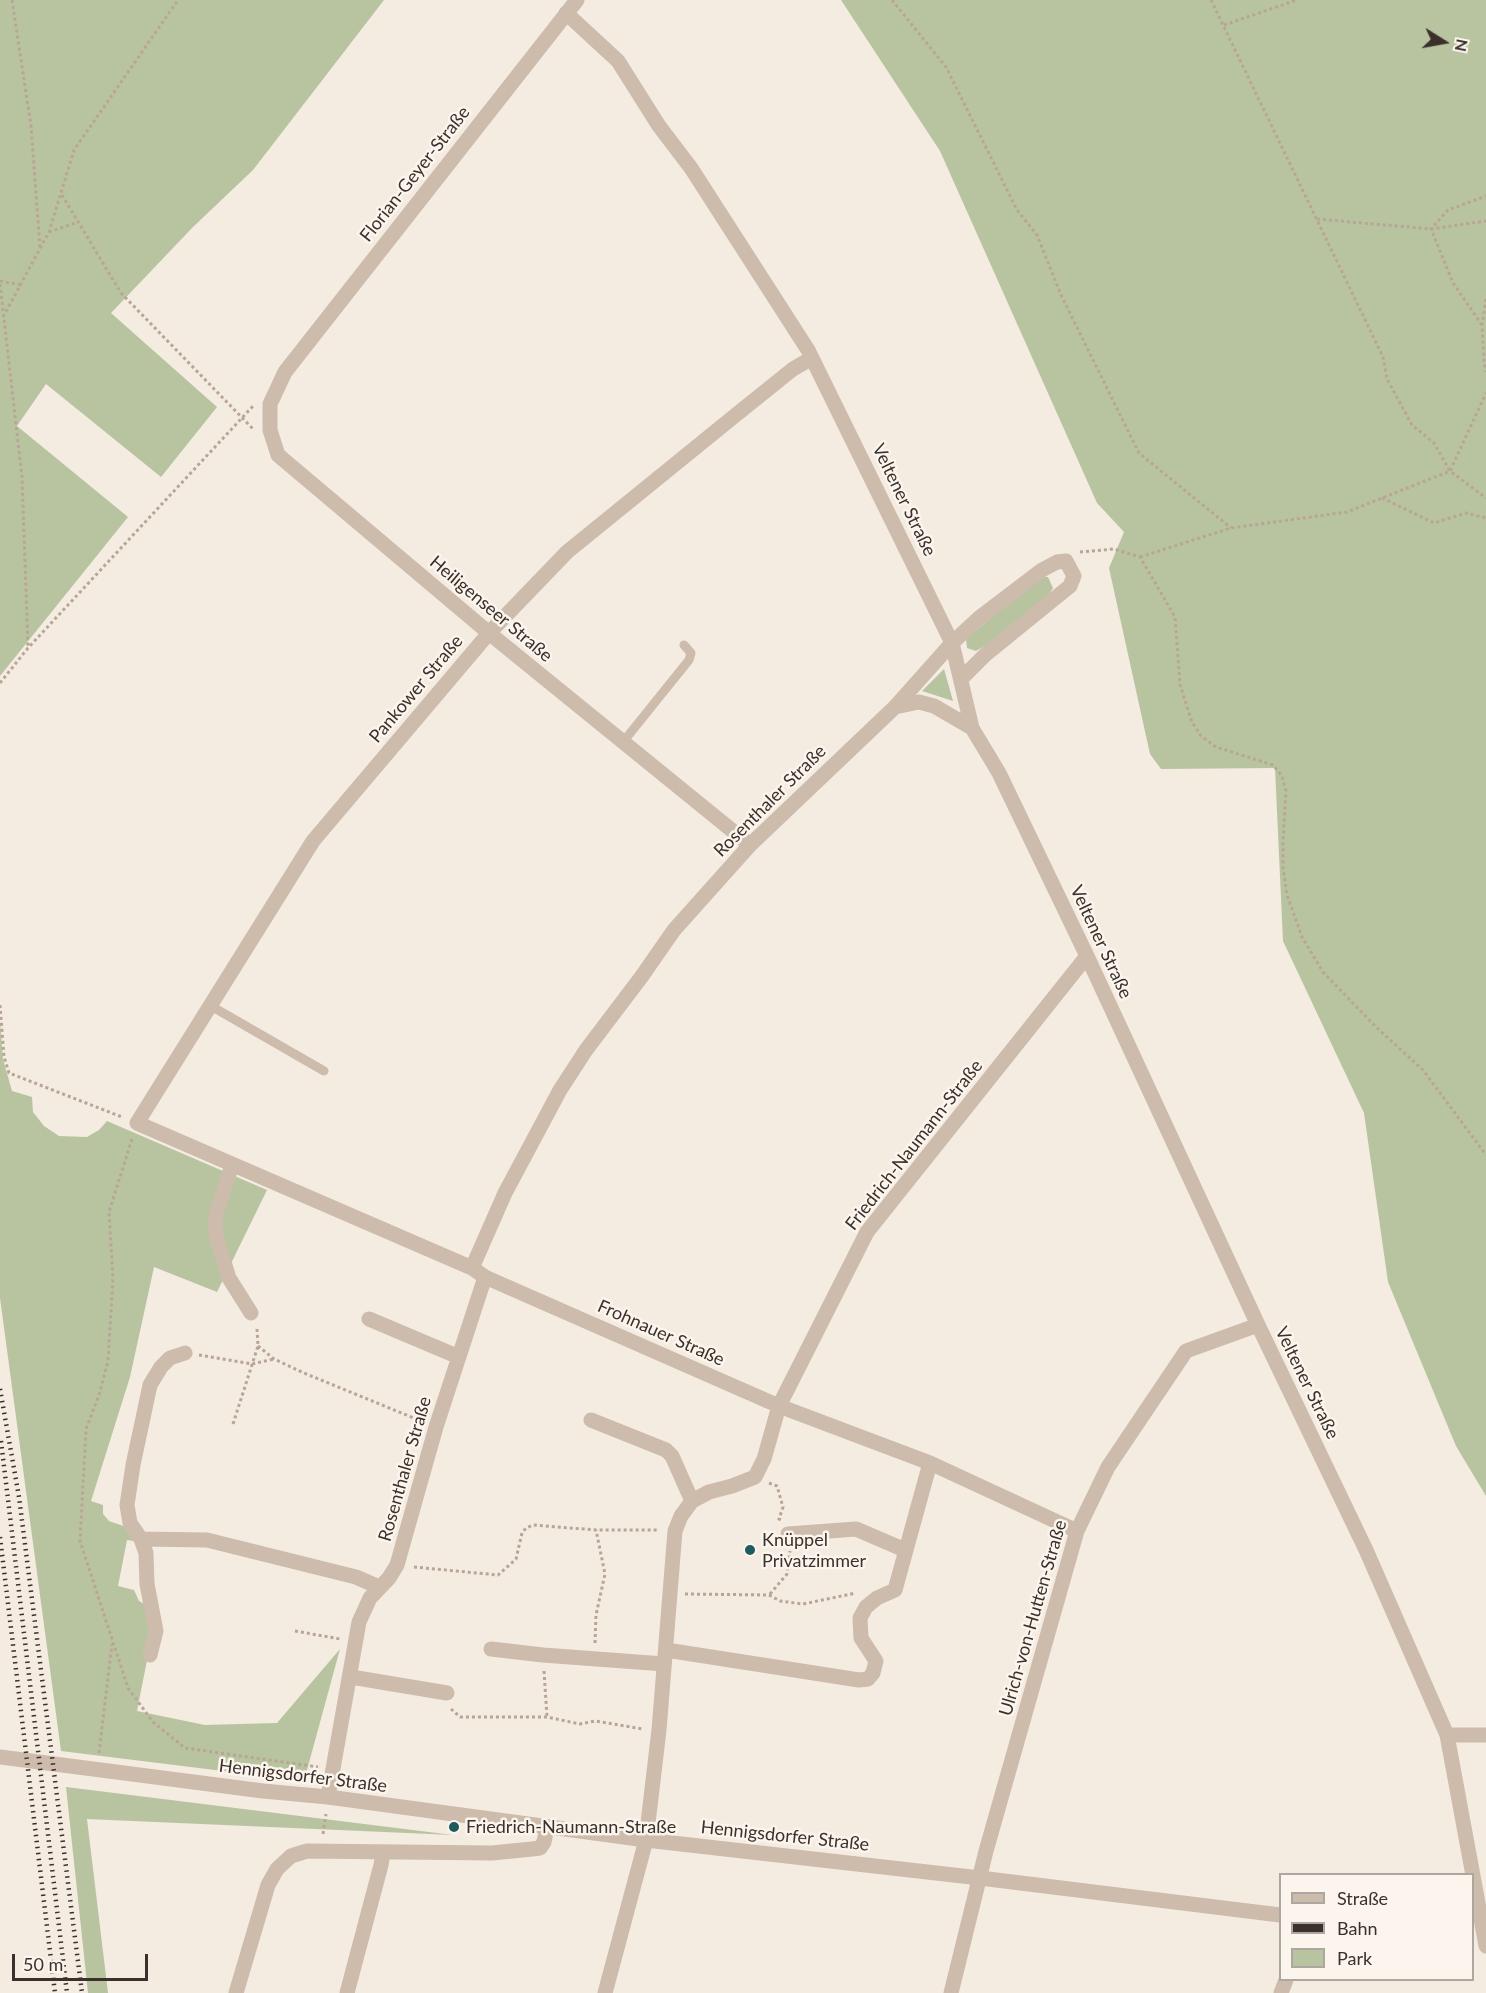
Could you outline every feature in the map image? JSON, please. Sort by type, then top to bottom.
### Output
[{"type":"street","name":"Florian-Geyer-Straße","points":[[285,372],[577,0]]},
{"type":"street","name":"Veltener Straße","points":[[566,13],[618,61],[659,126],[691,168],[812,358],[952,643],[972,728],[999,773],[1087,956],[1258,1325],[1366,1550],[1448,1735],[1473,1873]]},
{"type":"street","name":"Pankower Straße","points":[[137,1123],[314,841],[489,633],[567,552],[794,369],[812,358]]},
{"type":"street","name":"Heiligenseer Straße","points":[[285,372],[270,404],[270,430],[278,455],[489,633],[750,844]]},
{"type":"street","name":"Rosenthaler Straße","points":[[472,1268],[518,1167],[560,1090],[586,1050],[674,930],[750,844],[895,707],[952,643],[979,618],[1042,570],[1057,562],[1066,561]]},
{"type":"street","points":[[961,679],[985,655],[1070,586],[1074,576],[1066,561]]},
{"type":"street","points":[[895,707],[919,702],[934,706],[972,728]]},
{"type":"street","name":"Friedrich-Naumann-Straße","points":[[754,1477],[765,1459],[779,1406],[867,1232],[1087,956]]},
{"type":"street","name":"Frohnauer Straße","points":[[137,1123],[472,1268],[485,1277],[779,1406],[930,1463],[1077,1531]]},
{"type":"street","points":[[232,1165],[217,1211],[215,1225],[217,1240],[230,1278],[252,1313]]},
{"type":"street","name":"Rosenthaler Straße","points":[[328,1797],[359,1622],[379,1587],[389,1578],[397,1565],[436,1427],[485,1277]]},
{"type":"street","points":[[369,1319],[459,1357]]},
{"type":"street","name":"Ulrich-von-Hutten-Straße","points":[[951,1993],[980,1878],[1077,1531],[1108,1467],[1186,1351],[1258,1325]]},
{"type":"street","points":[[150,1655],[156,1631],[147,1584],[146,1553],[141,1539],[130,1523],[127,1505],[150,1385],[161,1367],[170,1359],[185,1353]]},
{"type":"street","points":[[591,1420],[666,1450],[672,1456],[692,1501]]},
{"type":"street","points":[[491,1649],[543,1655],[665,1657],[859,1680],[868,1679],[873,1673],[876,1661],[861,1638],[860,1618],[866,1607],[876,1598],[895,1590],[930,1463]]},
{"type":"street","points":[[605,1993],[645,1840],[657,1751],[675,1531],[681,1516],[692,1501],[709,1492],[754,1477]]},
{"type":"street","points":[[788,1534],[856,1529],[905,1550]]},
{"type":"street","points":[[141,1539],[207,1540],[356,1577],[379,1587]]},
{"type":"street","points":[[351,1677],[447,1693]]},
{"type":"street","points":[[1448,1735],[1486,1735]]},
{"type":"street","name":"Hennigsdorfer Straße","points":[[0,1757],[263,1791],[328,1797],[645,1840],[1279,1915]]},
{"type":"street","points":[[236,1993],[268,1885],[277,1869],[291,1856],[307,1851],[492,1852],[532,1849],[540,1848],[544,1842],[547,1827]]},
{"type":"street","points":[[347,1993],[381,1865],[382,1852]]},
{"type":"street","name":"Veltener Straße","points":[[1474,1878],[1486,1944]]},
{"type":"lane","points":[[623,742],[689,660],[690,653],[684,645]]},
{"type":"lane","points":[[212,1006],[324,1071]]},
{"type":"path","points":[[12,0],[31,126],[40,249]]},
{"type":"path","points":[[3,317],[49,232],[75,150],[178,0]]},
{"type":"path","points":[[892,0],[946,67],[1017,210],[1037,236],[1060,295],[1139,453],[1231,528]]},
{"type":"path","points":[[1211,0],[1383,357],[1388,379],[1412,425],[1434,443],[1450,471],[1486,498]]},
{"type":"path","points":[[1224,25],[1297,0]]},
{"type":"path","points":[[61,194],[122,293],[256,433]]},
{"type":"path","points":[[1431,229],[1448,210],[1486,196]]},
{"type":"path","points":[[1317,219],[1431,229],[1486,220]]},
{"type":"path","points":[[49,232],[78,222]]},
{"type":"path","points":[[1431,229],[1454,283],[1482,325]]},
{"type":"path","points":[[21,285],[0,283],[22,477],[28,648]]},
{"type":"path","points":[[1486,299],[1482,325],[1486,372]]},
{"type":"path","points":[[1066,561],[1082,550],[1114,549],[1140,557],[1231,528],[1347,512],[1450,471],[1486,393]]},
{"type":"path","points":[[0,683],[28,648],[256,402]]},
{"type":"path","points":[[1382,498],[1434,523],[1466,513],[1486,518]]},
{"type":"path","points":[[1140,557],[1175,617],[1180,685],[1192,722],[1201,736],[1216,747],[1274,765],[1282,776],[1286,790],[1283,867],[1287,895],[1302,937],[1323,972],[1375,1026],[1423,1070],[1486,1155]]},
{"type":"path","points":[[0,1005],[4,1057],[9,1073],[137,1123]]},
{"type":"path","points":[[233,1424],[258,1346],[258,1333],[252,1313]]},
{"type":"path","points":[[258,1346],[274,1359],[304,1373],[436,1427]]},
{"type":"path","points":[[214,1358],[252,1364],[274,1359]]},
{"type":"path","points":[[754,1477],[777,1486],[783,1507],[779,1519]]},
{"type":"path","points":[[397,1565],[495,1576],[516,1559],[522,1533],[532,1525],[596,1530],[644,1528],[675,1531]]},
{"type":"path","points":[[595,1642],[596,1615],[605,1574],[596,1530]]},
{"type":"path","points":[[769,1595],[787,1574],[790,1551]]},
{"type":"path","points":[[671,1593],[769,1595],[780,1601],[803,1604],[862,1592]]},
{"type":"path","points":[[295,1631],[356,1641]]},
{"type":"path","points":[[97,1770],[113,1642]]},
{"type":"path","points":[[544,1667],[547,1717]]},
{"type":"path","points":[[460,1717],[547,1717],[580,1724],[595,1721],[638,1728]]},
{"type":"path","points":[[321,1851],[328,1797]]},
{"type":"green space","points":[[0,0],[384,0],[253,170],[193,227],[111,313],[217,407],[161,477],[46,384],[17,426],[128,517],[0,676]]},
{"type":"green space","points":[[841,0],[1486,0],[1486,1496],[1456,1446],[1388,1282],[1364,1113],[1283,941],[1275,768],[1161,769],[1150,754],[1109,568],[1124,532],[1097,503],[940,151]]},
{"type":"green space","points":[[1039,577],[1048,577],[1053,588],[1046,599],[992,642],[976,651],[967,648],[966,639]]},
{"type":"green space","points":[[944,669],[953,701],[922,691]]},
{"type":"green space","points":[[0,1020],[3,1059],[12,1091],[32,1097],[33,1112],[44,1126],[59,1136],[87,1137],[99,1130],[107,1121],[267,1190],[217,1292],[154,1267],[130,1377],[91,1501],[103,1505],[103,1514],[109,1521],[132,1529],[141,1542],[127,1540],[118,1586],[134,1590],[139,1601],[146,1605],[151,1640],[137,1711],[205,1725],[277,1723],[340,1649],[304,1781],[61,1751],[0,1298]]},
{"type":"green space","points":[[66,1787],[453,1835],[87,1819],[108,1993],[88,1993]]},
{"type":"railway","points":[[0,1389],[19,1497],[82,1993]]},
{"type":"railway","points":[[1,1441],[67,1993]]},
{"type":"railway","points":[[0,1537],[55,1993]]},
{"type":"place","name":"Knüppel Privatzimmer","points":[[750,1550]]},
{"type":"place","name":"Friedrich-Naumann-Straße","points":[[454,1827]]}]
